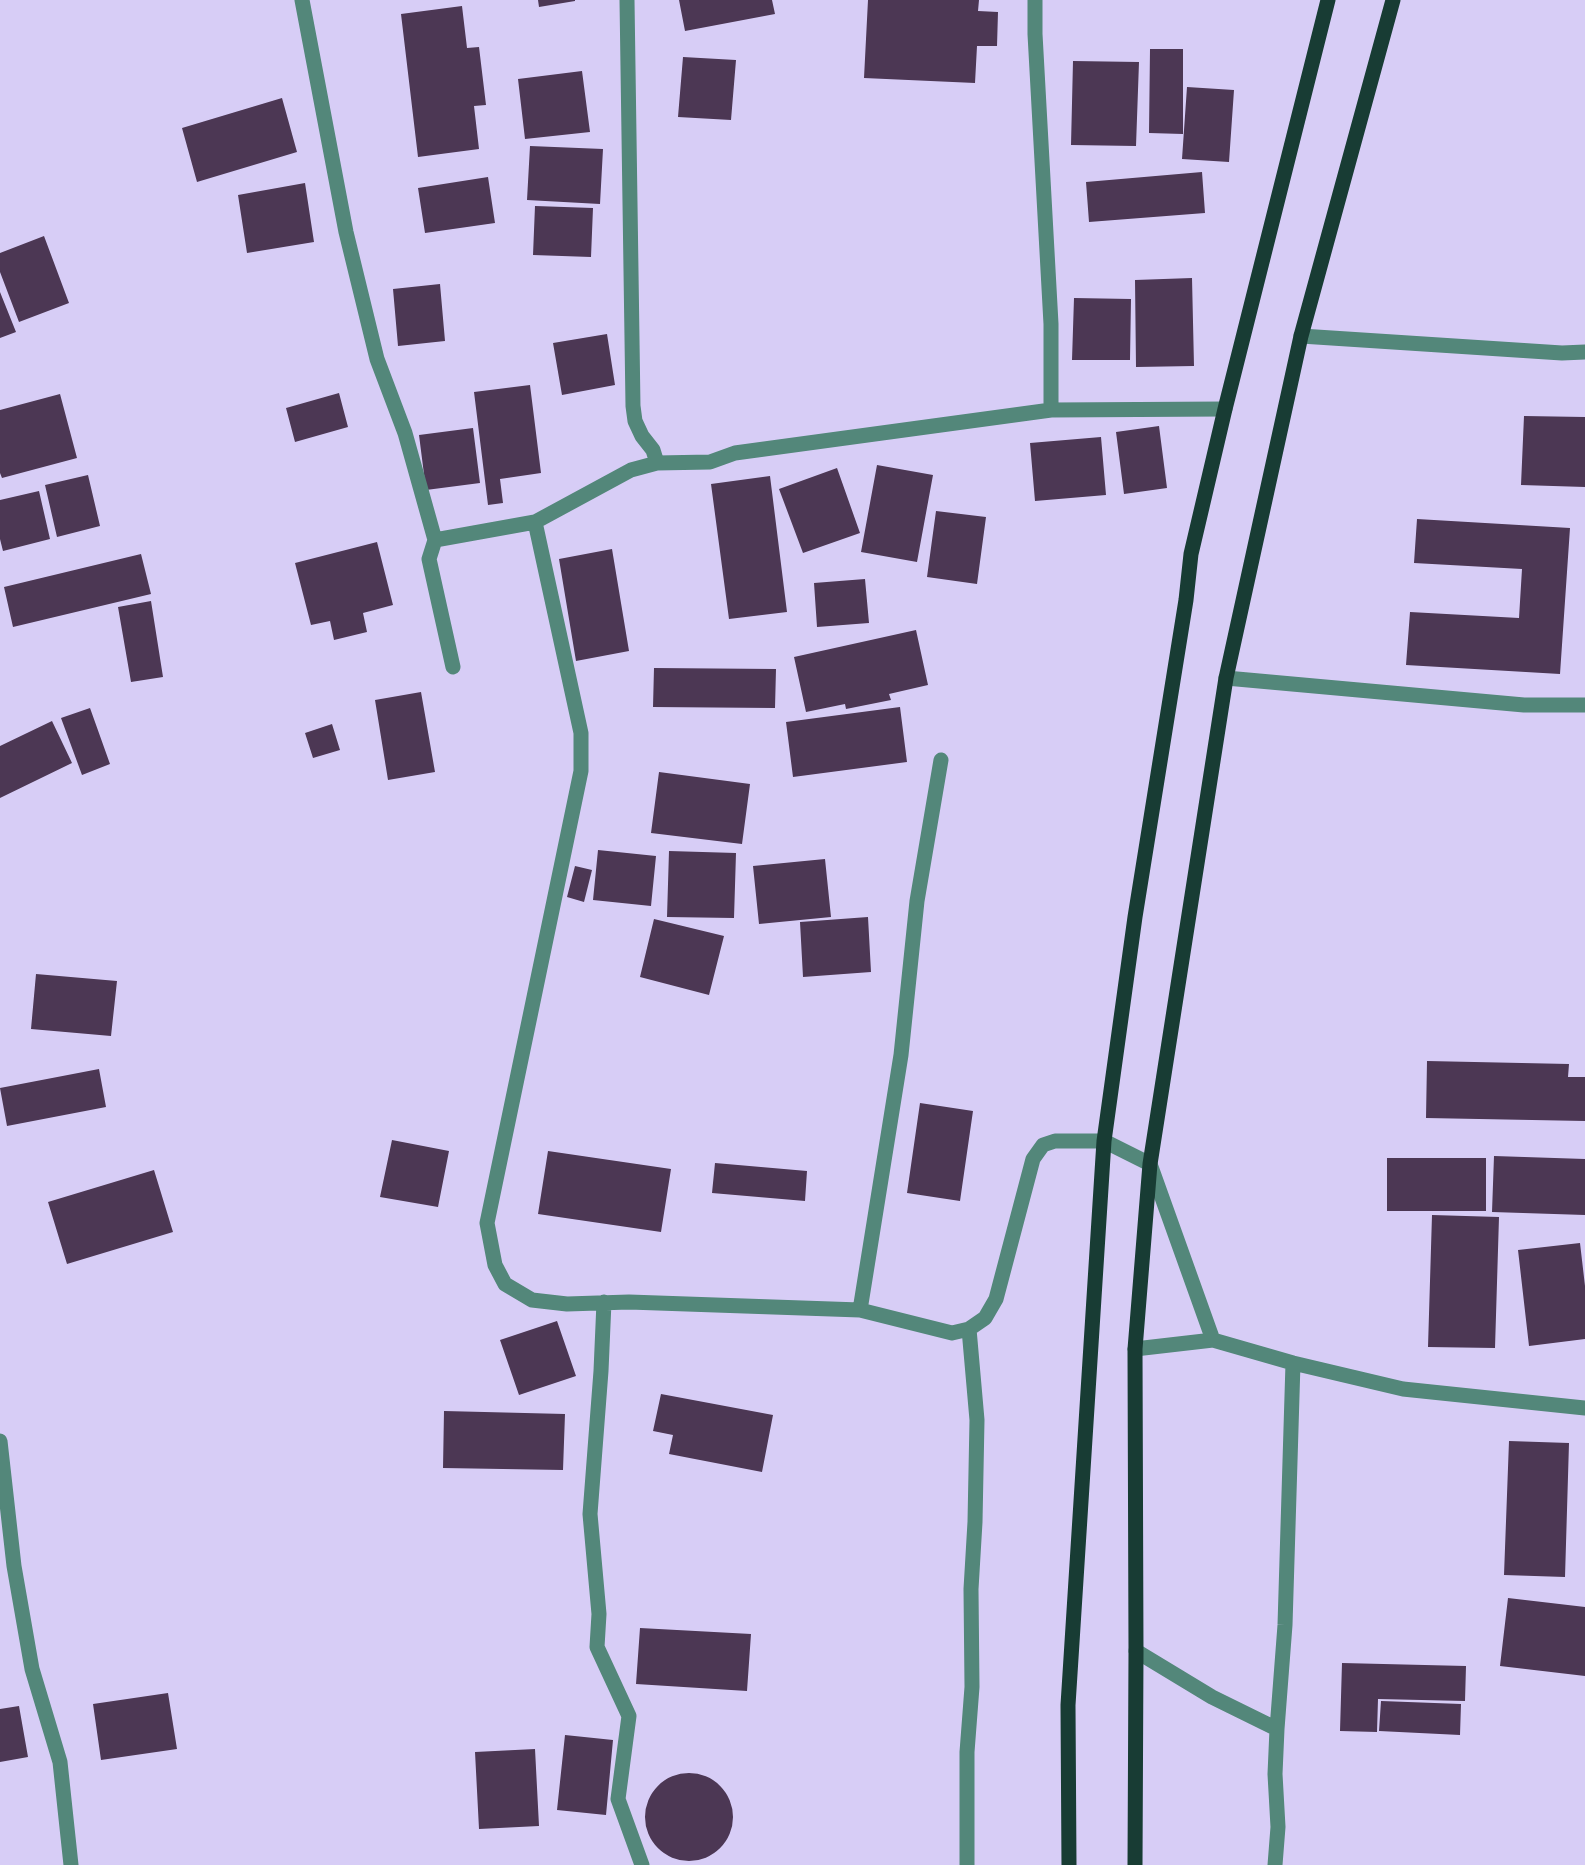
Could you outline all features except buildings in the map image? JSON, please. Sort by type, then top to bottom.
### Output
[{"type":"main road","points":[[1069,1865],[1068,1705],[1104,1142],[1135,917],[1186,600],[1191,554],[1225,409],[1328,0]]},
{"type":"main road","points":[[1134,1865],[1135,1349],[1150,1164],[1226,678],[1301,336],[1393,0]]},
{"type":"street","points":[[302,0],[346,232],[377,359],[405,433],[435,540],[429,560],[453,667]]},
{"type":"street","points":[[627,0],[633,406],[635,422],[653,450],[657,463]]},
{"type":"street","points":[[1035,0],[1051,324],[1051,410]]},
{"type":"street","points":[[1301,336],[1562,353],[1585,352]]},
{"type":"street","points":[[435,540],[535,522],[631,470],[657,463],[710,462],[735,453],[1051,410],[1225,409]]},
{"type":"street","points":[[535,522],[581,733],[581,771],[487,1223],[495,1266],[505,1284],[532,1300],[567,1304],[604,1302],[729,1304],[860,1310],[952,1333],[969,1329],[985,1317],[996,1299],[1033,1159],[1043,1145],[1055,1141],[1104,1142],[1150,1164],[1213,1340]]},
{"type":"street","points":[[1226,678],[1524,705],[1585,705]]},
{"type":"street","points":[[860,1310],[901,1055],[917,901],[941,760]]},
{"type":"street","points":[[604,1302],[590,1514],[594,1580],[599,1614],[597,1647],[629,1716],[618,1799],[642,1865]]},
{"type":"street","points":[[968,1865],[967,1752],[972,1687],[971,1589],[977,1420],[969,1329]]},
{"type":"street","points":[[1135,1349],[1213,1340],[1293,1363],[1403,1389],[1585,1408]]},
{"type":"street","points":[[1275,1865],[1278,1827],[1275,1774],[1285,1625],[1293,1363]]},
{"type":"street","points":[[0,1441],[14,1566],[32,1669],[60,1762],[71,1865]]},
{"type":"street","points":[[1136,1651],[1212,1697],[1277,1729]]}]
